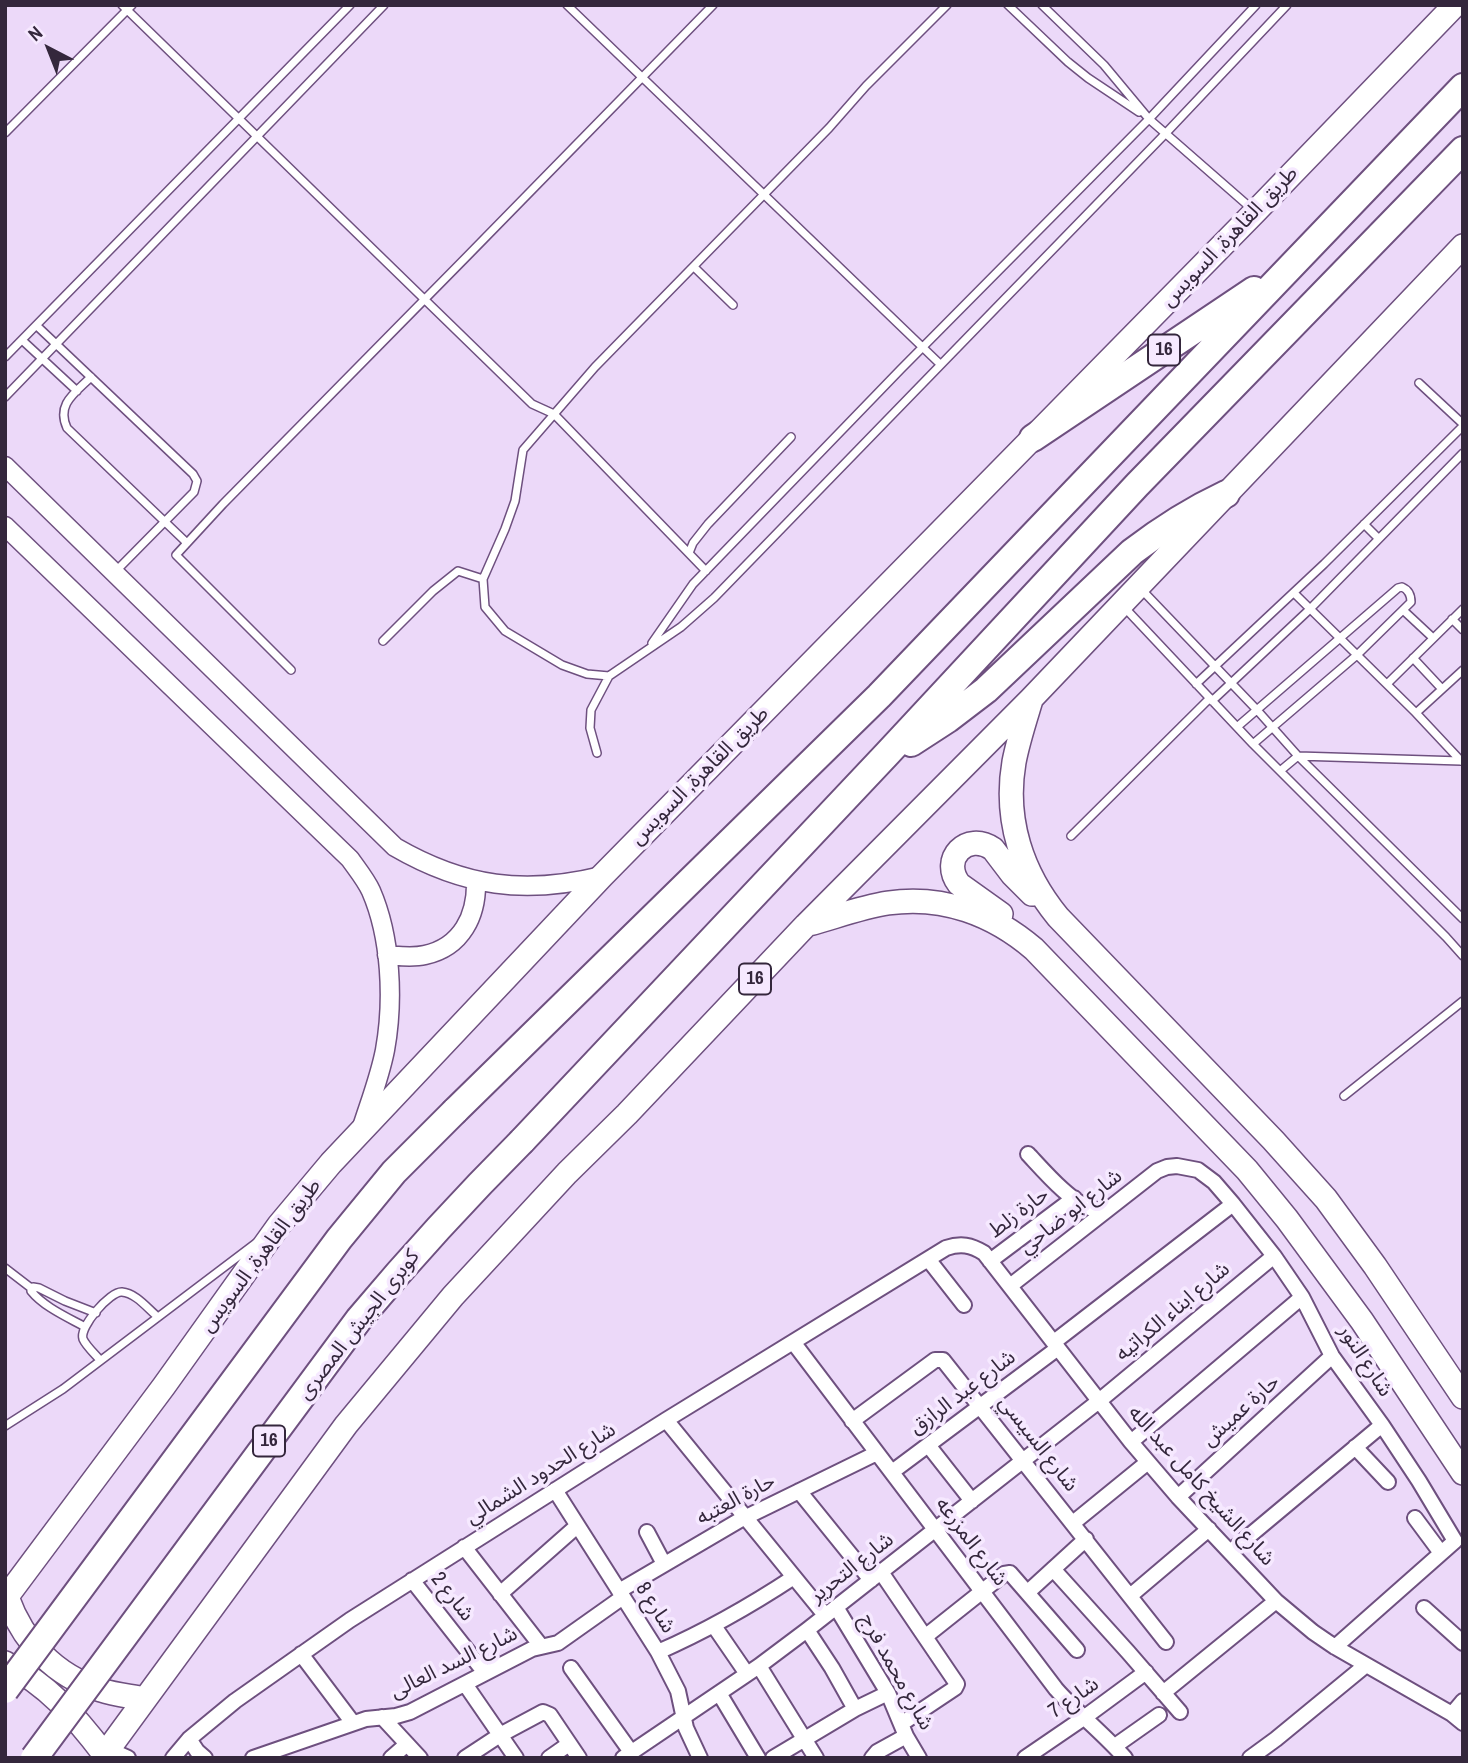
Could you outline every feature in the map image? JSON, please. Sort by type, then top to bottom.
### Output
[{"type":"highway","name":"16","points":[[5,1690],[353,1222],[394,1172],[879,696],[1463,87]]},
{"type":"highway","name":"16","points":[[887,754],[1137,485],[1463,150]]},
{"type":"highway","name":"16","points":[[1033,438],[1296,261]]},
{"type":"highway","name":"16","points":[[887,754],[929,732],[986,690],[1132,552],[1154,535],[1177,519],[1226,494]]},
{"type":"highway","name":"كوبرى الجيش المصرى","points":[[34,1758],[359,1319],[456,1208],[887,754]]},
{"type":"main road","name":"طريق القاهرة, السويس","points":[[6,1598],[164,1386],[278,1225],[331,1163],[602,876],[1455,5]]},
{"type":"main road","name":"16","points":[[5,1663],[27,1675],[60,1702],[111,1755],[145,1699],[346,1425],[453,1296],[538,1203],[627,1114],[806,925],[1031,698],[1463,246]]},
{"type":"main road","points":[[1031,698],[1014,762],[1012,818],[1027,871],[1046,903],[1326,1199],[1375,1266],[1463,1397]]},
{"type":"main road","points":[[1019,936],[1000,914],[959,884],[955,878],[952,865],[961,848],[974,843],[988,845],[1019,883],[1046,903]]},
{"type":"main road","points":[[806,925],[878,905],[907,901],[927,902],[947,904],[976,913],[1003,925],[1019,936],[1255,1180],[1348,1300],[1463,1473]]},
{"type":"main road","name":"16","points":[[6,1598],[32,1644],[57,1669],[105,1692],[145,1699]]},
{"type":"street","points":[[5,466],[395,847],[434,867],[476,881],[527,887],[552,886],[602,876]]},
{"type":"street","points":[[5,526],[350,859],[370,889],[379,915],[387,955],[390,996],[385,1050],[360,1134]]},
{"type":"street","points":[[387,955],[427,955],[442,949],[455,939],[466,927],[473,913],[477,897],[476,881]]},
{"type":"street","points":[[1028,1154],[1074,1198],[1090,1209],[1111,1207]]},
{"type":"street","name":"شارع النور","points":[[1157,1171],[1177,1166],[1198,1170],[1214,1182],[1274,1256],[1302,1297],[1332,1356],[1382,1425],[1454,1539],[1447,1549]]},
{"type":"street","name":"شارع ابو ضاحي","points":[[1010,1286],[1157,1171]]},
{"type":"street","name":"حارة زلط","points":[[990,1261],[1074,1198]]},
{"type":"street","points":[[1056,1345],[1233,1204]]},
{"type":"street","name":"شارع الشيخ كامل عبد الله","points":[[946,1248],[966,1245],[984,1253],[1131,1442],[1276,1601],[1335,1647],[1457,1718]]},
{"type":"street","name":"شارع الحدود الشمالي","points":[[173,1758],[189,1739],[235,1701],[350,1620],[666,1420],[946,1248]]},
{"type":"street","name":"شارع ابناء الكراتيه","points":[[1099,1401],[1274,1256]]},
{"type":"street","points":[[928,1259],[964,1305]]},
{"type":"street","points":[[1131,1442],[1302,1297]]},
{"type":"street","name":"شارع المزرعه","points":[[793,1342],[1056,1689],[1125,1758]]},
{"type":"street","name":"شارع عبد الرازق","points":[[892,1472],[1056,1345]]},
{"type":"street","name":"حارة عميش","points":[[1178,1496],[1332,1356]]},
{"type":"street","name":"شارع السيسي","points":[[852,1421],[935,1360],[943,1360],[1166,1642]]},
{"type":"street","name":"شارع التحرير","points":[[627,1755],[807,1630],[1099,1401]]},
{"type":"street","name":"شارع محمد فرج","points":[[666,1420],[794,1577],[830,1611],[888,1693],[919,1758]]},
{"type":"street","points":[[1230,1552],[1382,1425]]},
{"type":"street","points":[[928,1445],[972,1501]]},
{"type":"street","points":[[1355,1447],[1388,1482]]},
{"type":"street","name":"حارة العتبه","points":[[621,1594],[664,1564],[745,1518],[877,1453]]},
{"type":"street","points":[[1073,1523],[1148,1462]]},
{"type":"street","name":"شارع 8","points":[[555,1490],[658,1652],[678,1691],[686,1728],[700,1758]]},
{"type":"street","points":[[799,1491],[926,1636],[957,1682],[957,1686],[873,1758]]},
{"type":"street","points":[[1335,1647],[1447,1549],[1415,1518]]},
{"type":"street","points":[[499,1594],[576,1526]]},
{"type":"street","points":[[1130,1596],[1209,1529]]},
{"type":"street","points":[[647,1532],[664,1564]]},
{"type":"street","points":[[1028,1592],[1086,1539]]},
{"type":"street","points":[[464,1547],[541,1646]]},
{"type":"street","points":[[1053,1569],[1180,1712]]},
{"type":"street","points":[[926,1636],[1007,1573],[1012,1574],[1077,1650]]},
{"type":"street","points":[[658,1652],[714,1626],[794,1577]]},
{"type":"street","name":"شارع 2","points":[[412,1580],[485,1673]]},
{"type":"street","name":"شارع السد العالى","points":[[253,1758],[272,1755],[371,1717],[410,1712],[533,1649],[558,1643],[621,1594]]},
{"type":"street","points":[[1163,1693],[1276,1601]]},
{"type":"street","points":[[1424,1608],[1463,1643]]},
{"type":"street","points":[[714,1626],[753,1670],[816,1758]]},
{"type":"street","points":[[807,1630],[855,1709]]},
{"type":"street","points":[[301,1654],[353,1723]]},
{"type":"street","points":[[1251,1758],[1366,1665]]},
{"type":"street","points":[[571,1668],[627,1755]]},
{"type":"street","name":"شارع 7","points":[[1024,1758],[1146,1672]]},
{"type":"street","points":[[465,1684],[516,1758]]},
{"type":"street","points":[[719,1693],[758,1758]]},
{"type":"street","points":[[773,1758],[855,1709],[888,1693]]},
{"type":"street","points":[[1457,1718],[1463,1701]]},
{"type":"street","points":[[464,1758],[539,1712],[550,1715],[579,1758]]},
{"type":"street","points":[[1115,1746],[1159,1715]]},
{"type":"street","points":[[382,1717],[420,1758]]},
{"type":"street","points":[[189,1739],[205,1758]]},
{"type":"street","points":[[391,1758],[407,1744]]},
{"type":"street","points":[[549,1758],[569,1744]]},
{"type":"lane","points":[[5,358],[350,5]]},
{"type":"lane","points":[[5,397],[384,5]]},
{"type":"lane","points":[[567,5],[940,364]]},
{"type":"lane","points":[[291,670],[176,555],[223,503],[713,5]]},
{"type":"lane","points":[[609,676],[587,674],[562,665],[505,631],[485,607],[483,579],[515,501],[523,450],[595,367],[947,5]]},
{"type":"lane","points":[[1008,5],[1068,62],[1149,119],[1255,212]]},
{"type":"lane","points":[[1042,5],[1104,65],[1149,119]]},
{"type":"lane","points":[[650,647],[693,584],[1149,119],[1256,5]]},
{"type":"lane","points":[[597,753],[590,728],[591,710],[609,676],[681,627],[714,598],[1287,5]]},
{"type":"lane","points":[[5,133],[127,7],[532,404],[554,414],[706,571]]},
{"type":"lane","points":[[694,267],[733,305]]},
{"type":"lane","points":[[37,326],[193,474],[197,481],[194,492],[114,573]]},
{"type":"lane","points":[[22,340],[77,391]]},
{"type":"lane","points":[[91,377],[68,399],[64,407],[63,419],[67,428],[187,543]]},
{"type":"lane","points":[[1196,684],[1294,593],[1463,425],[1419,383]]},
{"type":"lane","points":[[689,553],[708,524],[791,437]]},
{"type":"lane","points":[[1071,836],[1211,699],[1232,683],[1310,609],[1463,453]]},
{"type":"lane","points":[[1364,524],[1378,538]]},
{"type":"lane","points":[[383,641],[433,591],[458,571],[483,579]]},
{"type":"lane","points":[[1138,586],[1298,756],[1463,919]]},
{"type":"lane","points":[[1237,727],[1398,588],[1406,589],[1411,602],[1357,655],[1253,744]]},
{"type":"lane","points":[[1294,593],[1388,683],[1462,762]]},
{"type":"lane","points":[[1121,604],[1253,744],[1462,953]]},
{"type":"lane","points":[[1388,683],[1463,609]]},
{"type":"lane","points":[[1403,610],[1433,638]]},
{"type":"lane","points":[[1452,619],[1463,630]]},
{"type":"lane","points":[[1413,658],[1442,689]]},
{"type":"lane","points":[[1416,713],[1463,670]]},
{"type":"lane","points":[[1280,771],[1298,756],[1462,762]]},
{"type":"lane","points":[[1344,1096],[1463,1001]]},
{"type":"lane","points":[[5,1426],[63,1389],[278,1225]]},
{"type":"lane","points":[[5,1268],[31,1288],[34,1296],[85,1327]]},
{"type":"lane","points":[[31,1288],[39,1288],[96,1313]]},
{"type":"lane","points":[[100,1360],[82,1335],[85,1327],[109,1297],[122,1292],[135,1297],[158,1317]]}]
